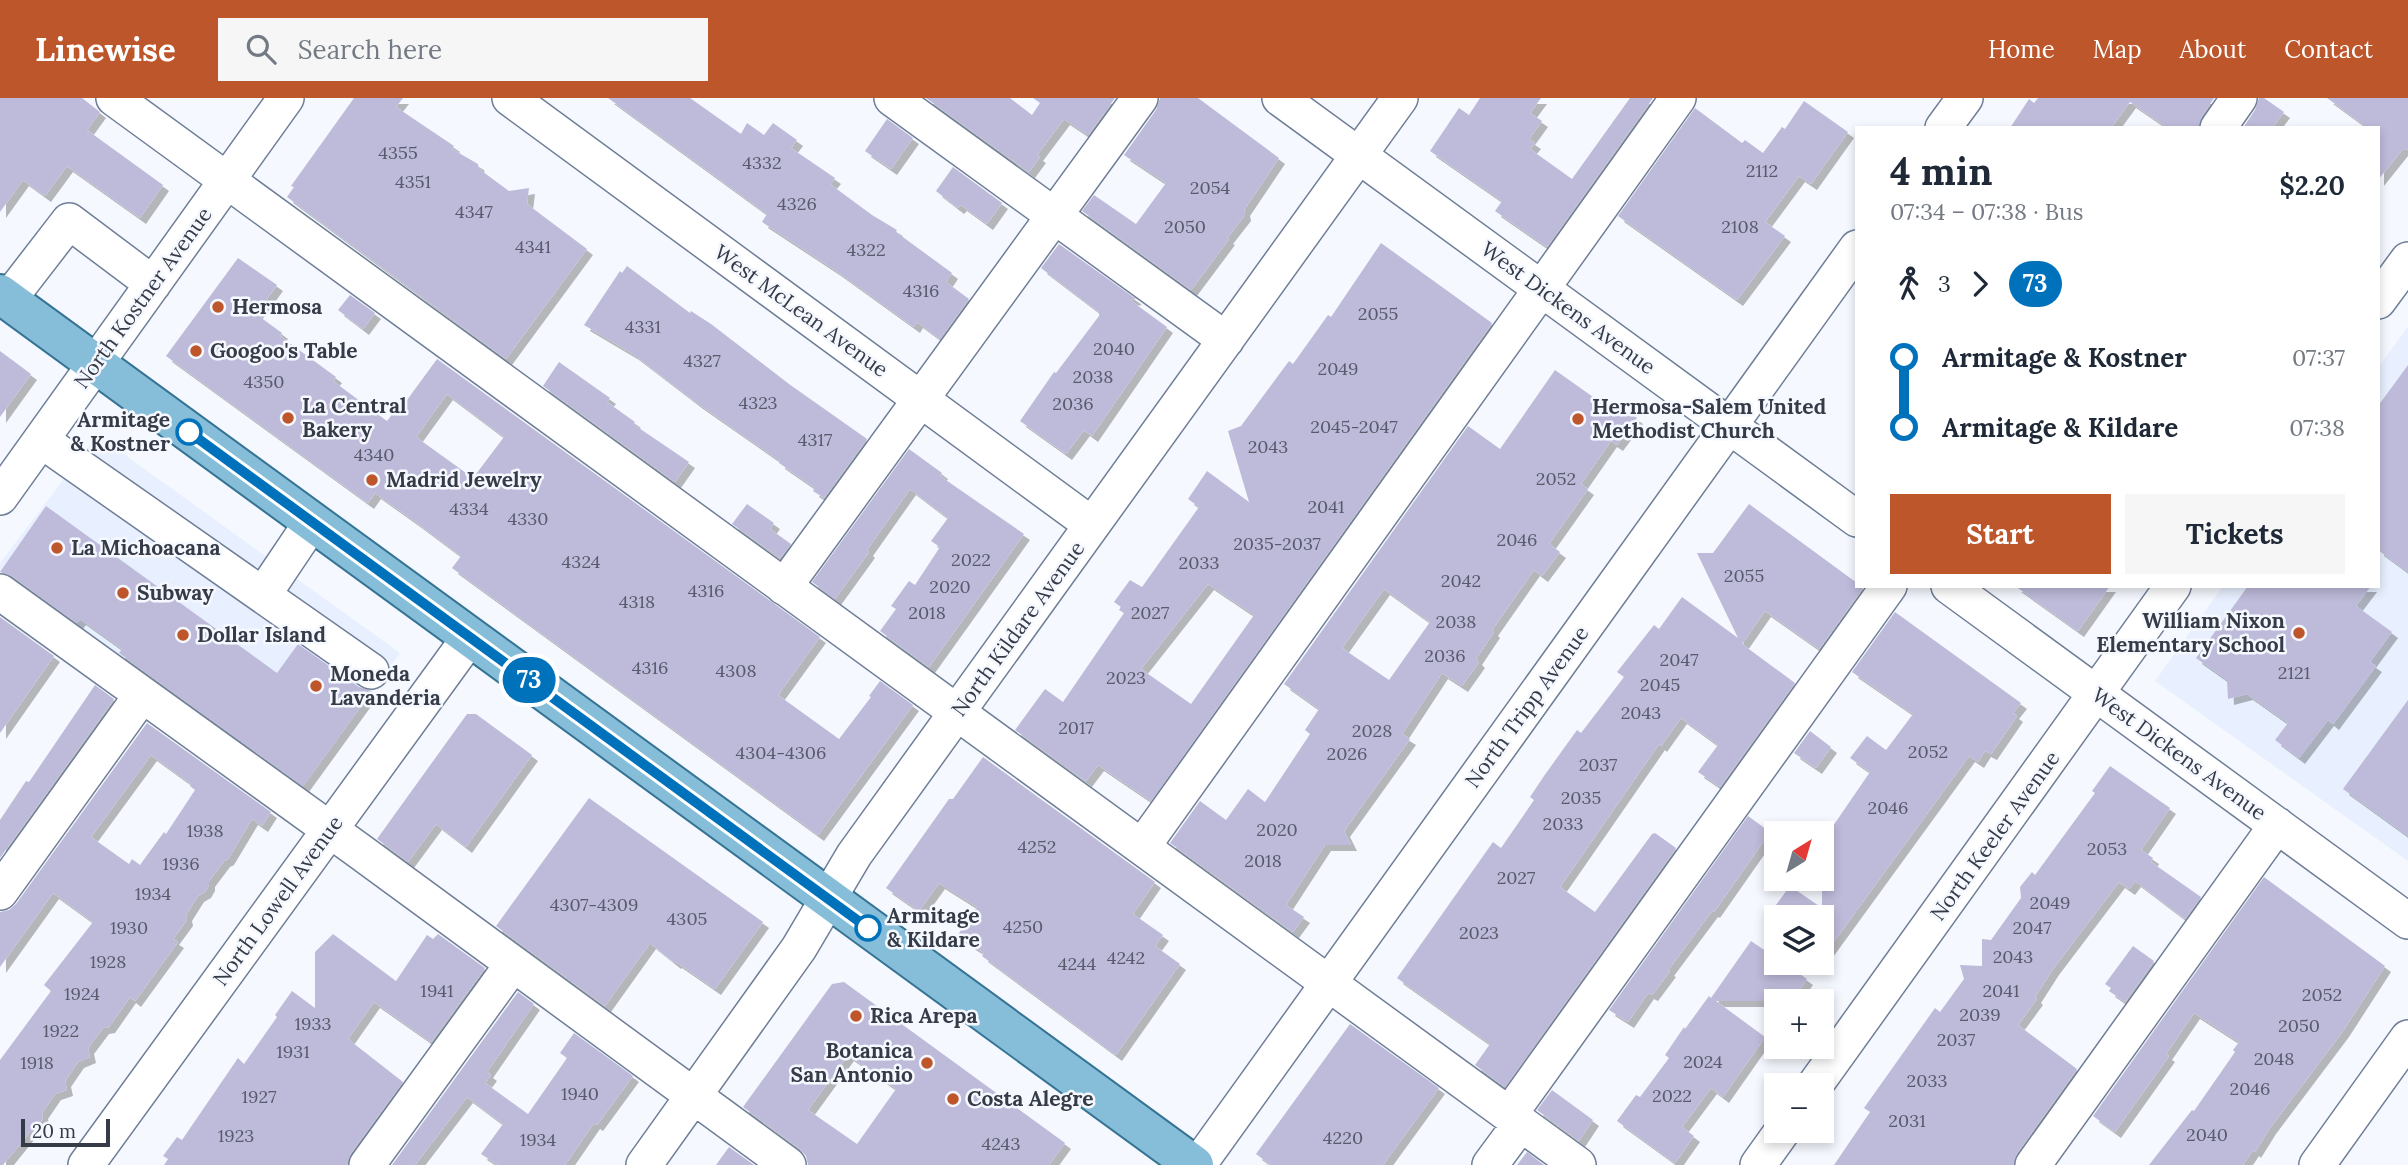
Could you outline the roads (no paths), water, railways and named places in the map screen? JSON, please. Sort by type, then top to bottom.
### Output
[{"type":"main road","points":[[4,298],[1196,1165]]},
{"type":"street","points":[[114,98],[1578,1165]]},
{"type":"street","name":"North Kostner Avenue","points":[[0,497],[286,98]]},
{"type":"street","name":"West McLean Avenue","points":[[510,98],[1092,525]]},
{"type":"street","points":[[892,98],[1226,340]]},
{"type":"street","points":[[785,586],[1140,98]]},
{"type":"street","name":"West Dickens Avenue","points":[[1280,98],[1855,518]]},
{"type":"street","name":"North Kildare Avenue","points":[[643,1165],[799,948],[855,855],[1400,98]]},
{"type":"street","points":[[1142,847],[1678,98]]},
{"type":"street","points":[[1944,126],[1965,98]]},
{"type":"street","points":[[2219,126],[2239,98]]},
{"type":"street","points":[[4,298],[68,221],[153,284]]},
{"type":"street","name":"North Tripp Avenue","points":[[1196,1165],[1855,251]]},
{"type":"street","points":[[2380,298],[2408,260]]},
{"type":"street","points":[[41,440],[371,671]]},
{"type":"street","points":[[262,595],[312,522]]},
{"type":"street","points":[[1489,1165],[1515,1119],[1888,588]]},
{"type":"street","name":"West Dickens Avenue","points":[[1952,588],[2408,921]]},
{"type":"street","name":"North Keeler Avenue","points":[[1824,1073],[2173,588]]},
{"type":"street","points":[[0,592],[788,1165]]},
{"type":"street","name":"North Lowell Avenue","points":[[86,1165],[470,637]]},
{"type":"street","points":[[0,892],[142,695]]},
{"type":"street","points":[[2033,1165],[2277,825]]},
{"type":"street","points":[[367,1165],[513,964]]},
{"type":"street","points":[[2316,1165],[2408,1038]]},
{"type":"street","points":[[1758,1165],[1774,1143]]},
{"type":"place","name":"Hermosa","points":[[218,307]]},
{"type":"place","name":"Googoo's Table","points":[[196,351]]},
{"type":"place","name":"La Central Bakery","points":[[288,418]]},
{"type":"place","name":"Hermosa-Salem United Methodist Church","points":[[1578,419]]},
{"type":"place","name":"Armitage & Kostner","points":[[189,432]]},
{"type":"place","name":"Madrid Jewelry","points":[[372,480]]},
{"type":"place","name":"La Michoacana","points":[[57,548]]},
{"type":"place","name":"Subway","points":[[123,593]]},
{"type":"place","name":"William Nixon Elementary School","points":[[2299,633]]},
{"type":"place","name":"Dollar Island","points":[[183,635]]},
{"type":"place","name":"Moneda Lavanderia","points":[[316,686]]},
{"type":"place","name":"Armitage & Kildare","points":[[868,928]]},
{"type":"place","name":"Rica Arepa","points":[[856,1016]]},
{"type":"place","name":"Botanica San Antonio","points":[[927,1063]]},
{"type":"place","name":"Costa Alegre","points":[[953,1099]]}]
